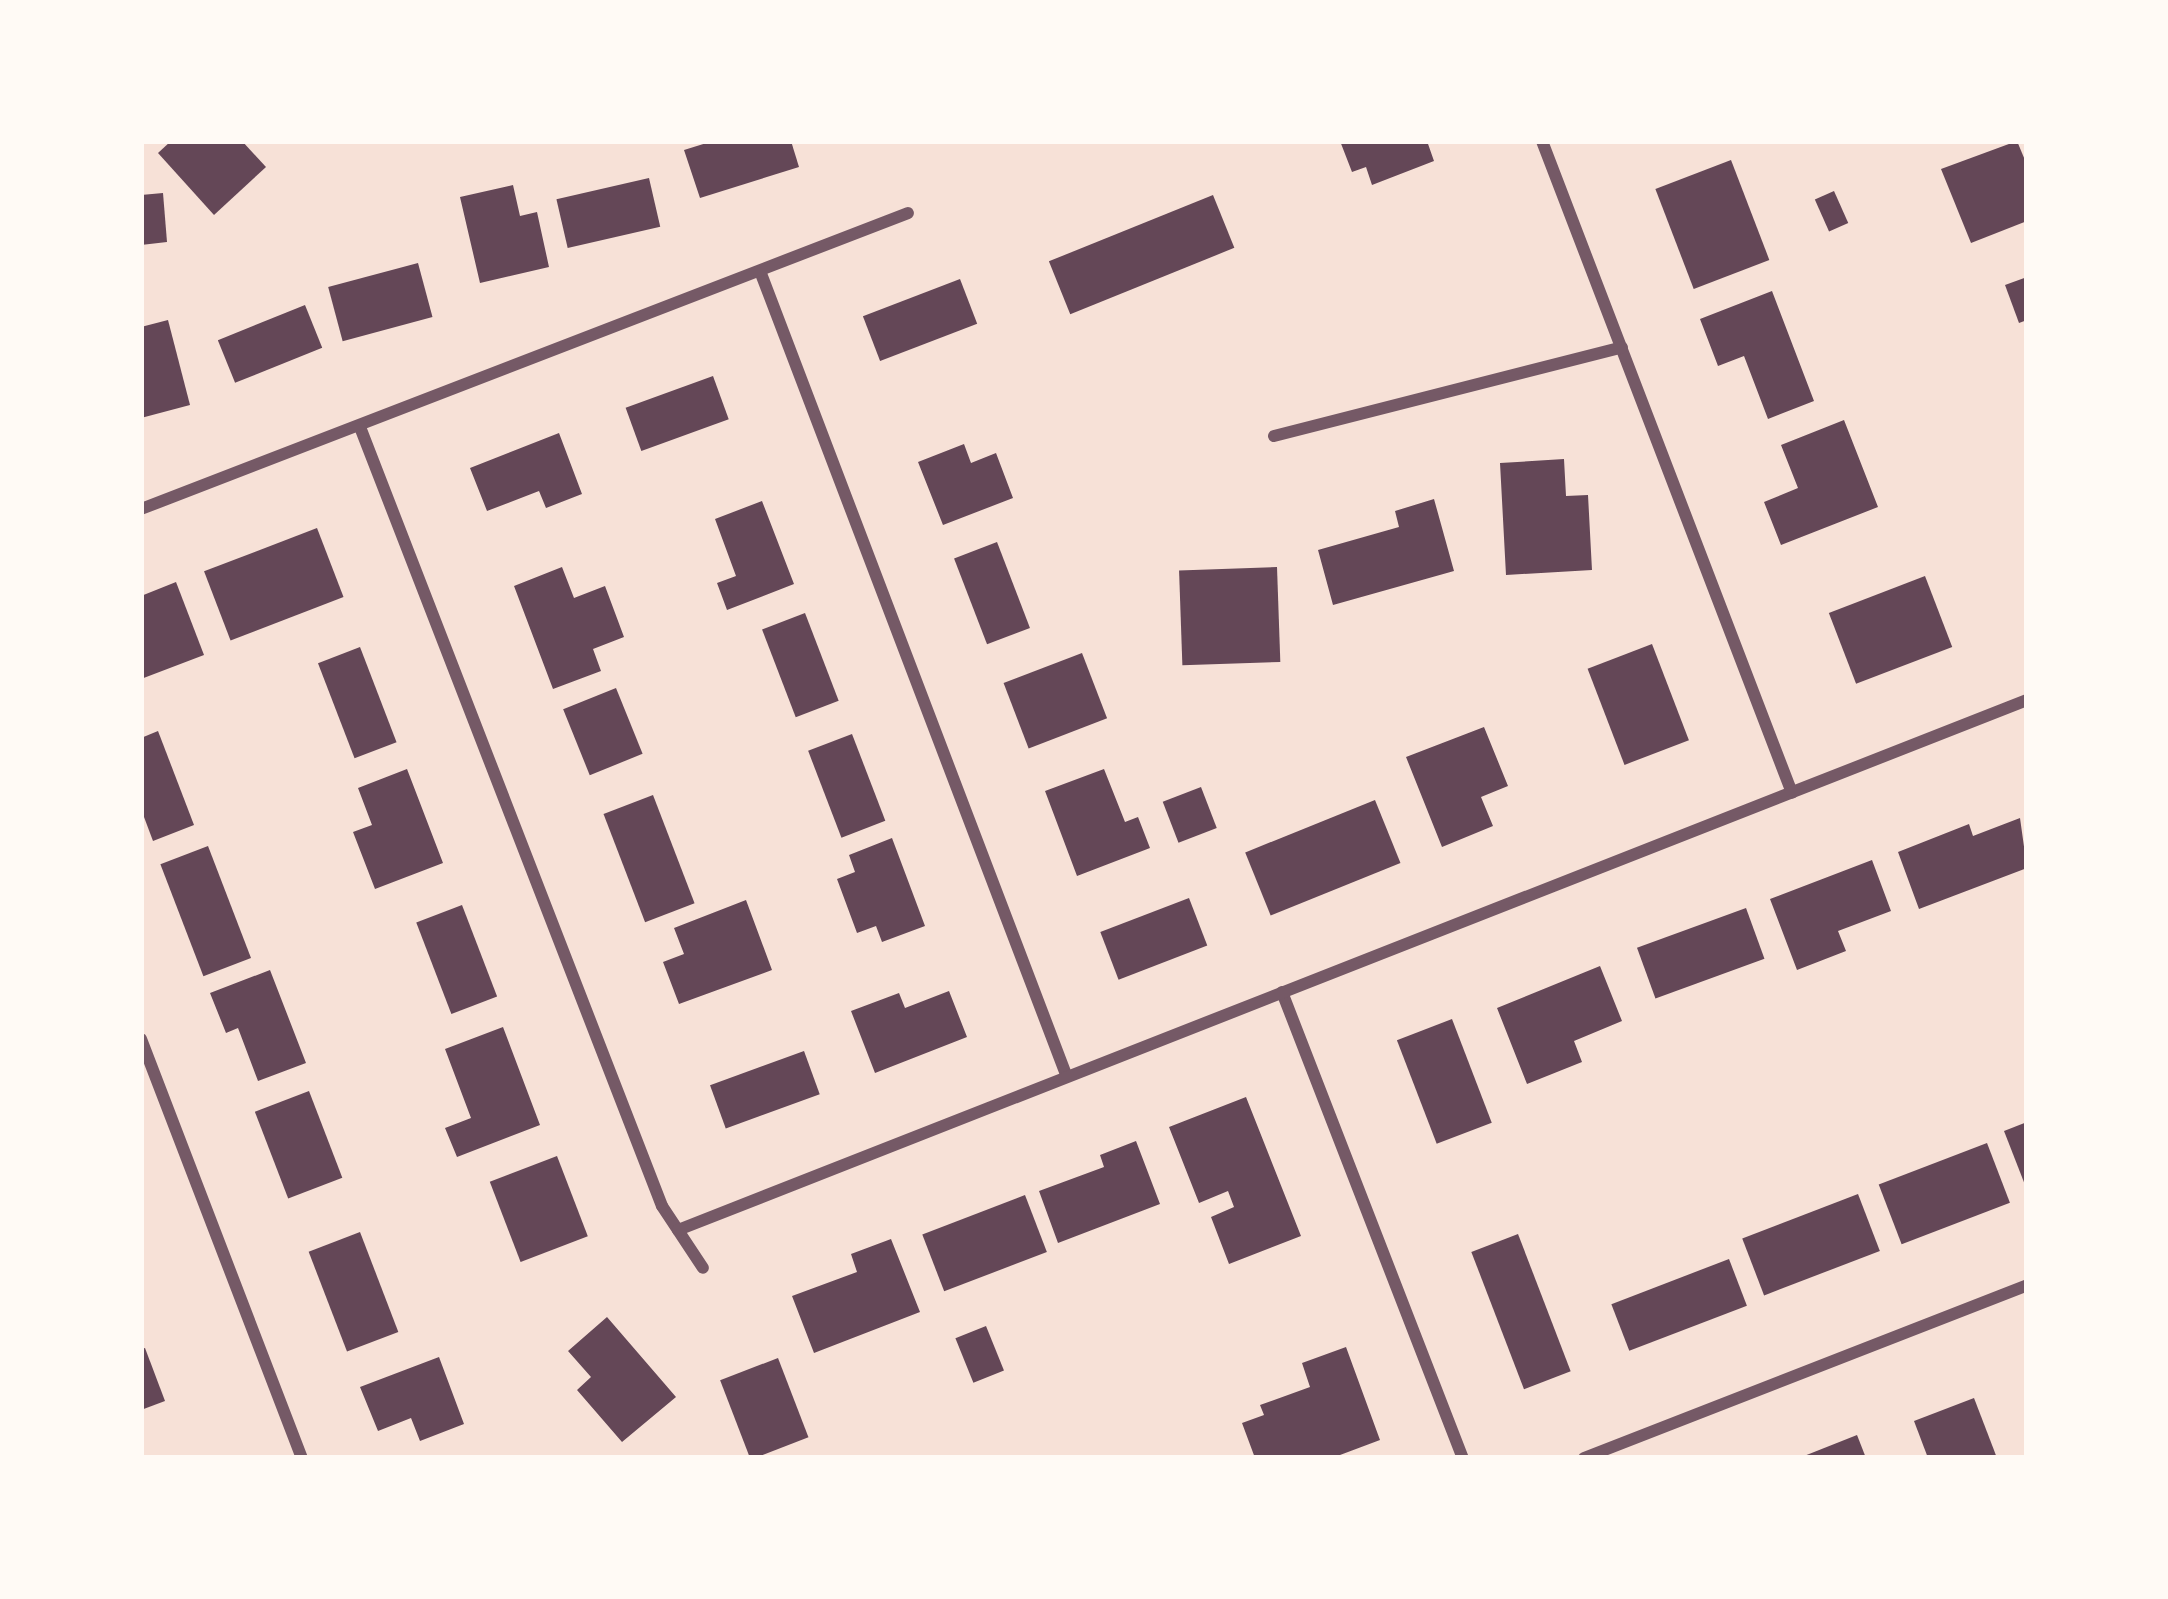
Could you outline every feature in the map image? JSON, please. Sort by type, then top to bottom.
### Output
[{"type":"street","points":[[1542,141],[1792,793]]},
{"type":"street","points":[[141,509],[908,213]]},
{"type":"street","points":[[760,272],[1067,1077]]},
{"type":"street","points":[[1274,436],[1622,346]]},
{"type":"street","points":[[360,428],[662,1207],[704,1268]]},
{"type":"street","points":[[678,1230],[2027,700]]},
{"type":"street","points":[[1282,992],[1463,1458]]},
{"type":"street","points":[[141,1039],[302,1458]]},
{"type":"street","points":[[1584,1458],[2027,1285]]},
{"type":"building","points":[[171,141],[242,141],[266,167],[214,215],[158,153]]},
{"type":"building","points":[[713,141],[791,141],[799,167],[700,198],[684,150]]},
{"type":"building","points":[[1340,141],[1427,141],[1434,161],[1372,185],[1366,167],[1352,172]]},
{"type":"building","points":[[2017,141],[2027,165],[2027,221],[1971,243],[1941,169]]},
{"type":"building","points":[[1731,160],[1769,260],[1694,289],[1655,189]]},
{"type":"building","points":[[649,178],[660,227],[568,248],[556,199]]},
{"type":"building","points":[[513,185],[520,216],[537,212],[549,267],[480,283],[460,197]]},
{"type":"building","points":[[1834,191],[1848,223],[1829,232],[1815,200]]},
{"type":"building","points":[[163,193],[167,242],[141,245],[141,195]]},
{"type":"building","points":[[1213,195],[1234,248],[1070,314],[1049,261]]},
{"type":"building","points":[[418,263],[432,317],[343,341],[328,287]]},
{"type":"building","points":[[2027,277],[2027,320],[2019,323],[2005,285]]},
{"type":"building","points":[[960,279],[977,324],[880,361],[863,316]]},
{"type":"building","points":[[1772,291],[1814,401],[1768,419],[1744,356],[1718,366],[1700,319]]},
{"type":"building","points":[[305,305],[322,348],[235,383],[218,340]]},
{"type":"building","points":[[168,320],[190,405],[141,418],[141,327]]},
{"type":"building","points":[[713,376],[729,419],[641,451],[626,408]]},
{"type":"building","points":[[1844,420],[1878,507],[1781,545],[1764,502],[1798,488],[1781,445]]},
{"type":"building","points":[[559,433],[582,494],[546,508],[539,491],[487,511],[470,468]]},
{"type":"building","points":[[964,444],[971,463],[996,453],[1013,498],[943,525],[918,462]]},
{"type":"building","points":[[1564,459],[1566,496],[1588,495],[1592,570],[1506,575],[1500,463]]},
{"type":"building","points":[[1434,499],[1454,571],[1333,605],[1318,550],[1399,527],[1395,511]]},
{"type":"building","points":[[762,501],[794,584],[727,610],[717,583],[736,576],[715,519]]},
{"type":"building","points":[[317,528],[344,597],[231,640],[204,571]]},
{"type":"building","points":[[997,542],[1030,628],[987,644],[954,558]]},
{"type":"building","points":[[562,567],[574,598],[605,586],[624,637],[593,649],[601,671],[553,689],[514,586]]},
{"type":"building","points":[[1277,567],[1280,662],[1182,665],[1179,570]]},
{"type":"building","points":[[1925,576],[1952,647],[1856,684],[1829,613]]},
{"type":"building","points":[[176,582],[204,655],[141,679],[141,596]]},
{"type":"building","points":[[805,613],[839,701],[796,717],[762,629]]},
{"type":"building","points":[[1652,644],[1689,740],[1624,765],[1588,669]]},
{"type":"building","points":[[360,647],[397,742],[355,758],[318,663]]},
{"type":"building","points":[[1082,653],[1107,718],[1029,748],[1004,683]]},
{"type":"building","points":[[616,688],[643,754],[590,775],[563,709]]},
{"type":"building","points":[[1484,727],[1508,786],[1481,797],[1493,826],[1442,847],[1406,757]]},
{"type":"building","points":[[158,731],[194,825],[153,841],[141,809],[141,738]]},
{"type":"building","points":[[852,734],[885,821],[841,838],[808,751]]},
{"type":"building","points":[[407,769],[443,863],[375,889],[353,832],[372,825],[358,788]]},
{"type":"building","points":[[1104,769],[1125,822],[1138,817],[1150,848],[1077,876],[1045,791]]},
{"type":"building","points":[[1201,787],[1217,828],[1178,843],[1163,802]]},
{"type":"building","points":[[653,795],[695,903],[645,922],[604,814]]},
{"type":"building","points":[[1375,800],[1400,863],[1271,915],[1245,852]]},
{"type":"building","points":[[2020,818],[2027,868],[1919,909],[1898,852],[1969,824],[1973,836]]},
{"type":"building","points":[[892,838],[925,926],[882,942],[876,926],[857,933],[837,879],[855,872],[849,855]]},
{"type":"building","points":[[208,846],[251,958],[203,976],[160,864]]},
{"type":"building","points":[[1872,860],[1891,911],[1838,931],[1846,951],[1797,970],[1770,899]]},
{"type":"building","points":[[1189,898],[1207,946],[1119,980],[1100,932]]},
{"type":"building","points":[[746,900],[772,970],[679,1004],[663,962],[684,954],[674,928]]},
{"type":"building","points":[[462,905],[497,996],[451,1014],[416,923]]},
{"type":"building","points":[[1746,908],[1764,959],[1655,998],[1637,948]]},
{"type":"building","points":[[1600,966],[1622,1021],[1574,1041],[1582,1062],[1527,1084],[1497,1008]]},
{"type":"building","points":[[270,970],[306,1063],[258,1081],[238,1028],[226,1033],[210,993]]},
{"type":"building","points":[[949,991],[967,1037],[875,1073],[851,1011],[899,993],[905,1008]]},
{"type":"building","points":[[1452,1019],[1492,1123],[1437,1144],[1397,1040]]},
{"type":"building","points":[[503,1027],[540,1125],[457,1157],[445,1128],[471,1118],[445,1049]]},
{"type":"building","points":[[804,1051],[820,1094],[726,1128],[710,1085]]},
{"type":"building","points":[[309,1091],[342,1178],[288,1199],[255,1112]]},
{"type":"building","points":[[1246,1097],[1301,1236],[1229,1264],[1211,1217],[1234,1207],[1228,1191],[1199,1203],[1169,1127]]},
{"type":"building","points":[[2027,1122],[2027,1190],[2004,1131]]},
{"type":"building","points":[[1136,1141],[1160,1204],[1058,1243],[1039,1191],[1104,1167],[1100,1155]]},
{"type":"building","points":[[1987,1143],[2010,1203],[1902,1244],[1879,1185]]},
{"type":"building","points":[[557,1156],[588,1236],[521,1262],[490,1182]]},
{"type":"building","points":[[1858,1194],[1880,1251],[1764,1295],[1742,1238]]},
{"type":"building","points":[[1025,1195],[1047,1252],[944,1291],[922,1234]]},
{"type":"building","points":[[360,1232],[398,1332],[347,1352],[309,1252]]},
{"type":"building","points":[[1518,1234],[1571,1371],[1524,1389],[1471,1252]]},
{"type":"building","points":[[891,1239],[920,1312],[814,1353],[792,1296],[857,1272],[851,1254]]},
{"type":"building","points":[[1729,1259],[1747,1306],[1629,1351],[1611,1304]]},
{"type":"building","points":[[607,1317],[676,1397],[622,1442],[577,1390],[591,1377],[568,1351]]},
{"type":"building","points":[[986,1326],[1004,1371],[973,1383],[955,1338]]},
{"type":"building","points":[[1346,1347],[1380,1440],[1332,1458],[1255,1458],[1242,1423],[1264,1415],[1260,1405],[1310,1387],[1302,1363]]},
{"type":"building","points":[[145,1348],[165,1401],[141,1410],[141,1349]]},
{"type":"building","points":[[439,1357],[464,1424],[420,1441],[411,1418],[378,1431],[360,1387]]},
{"type":"building","points":[[778,1358],[808,1437],[750,1458],[720,1380]]},
{"type":"building","points":[[1974,1398],[1997,1458],[1928,1458],[1914,1421]]},
{"type":"building","points":[[1857,1435],[1866,1458],[1799,1458]]}]
